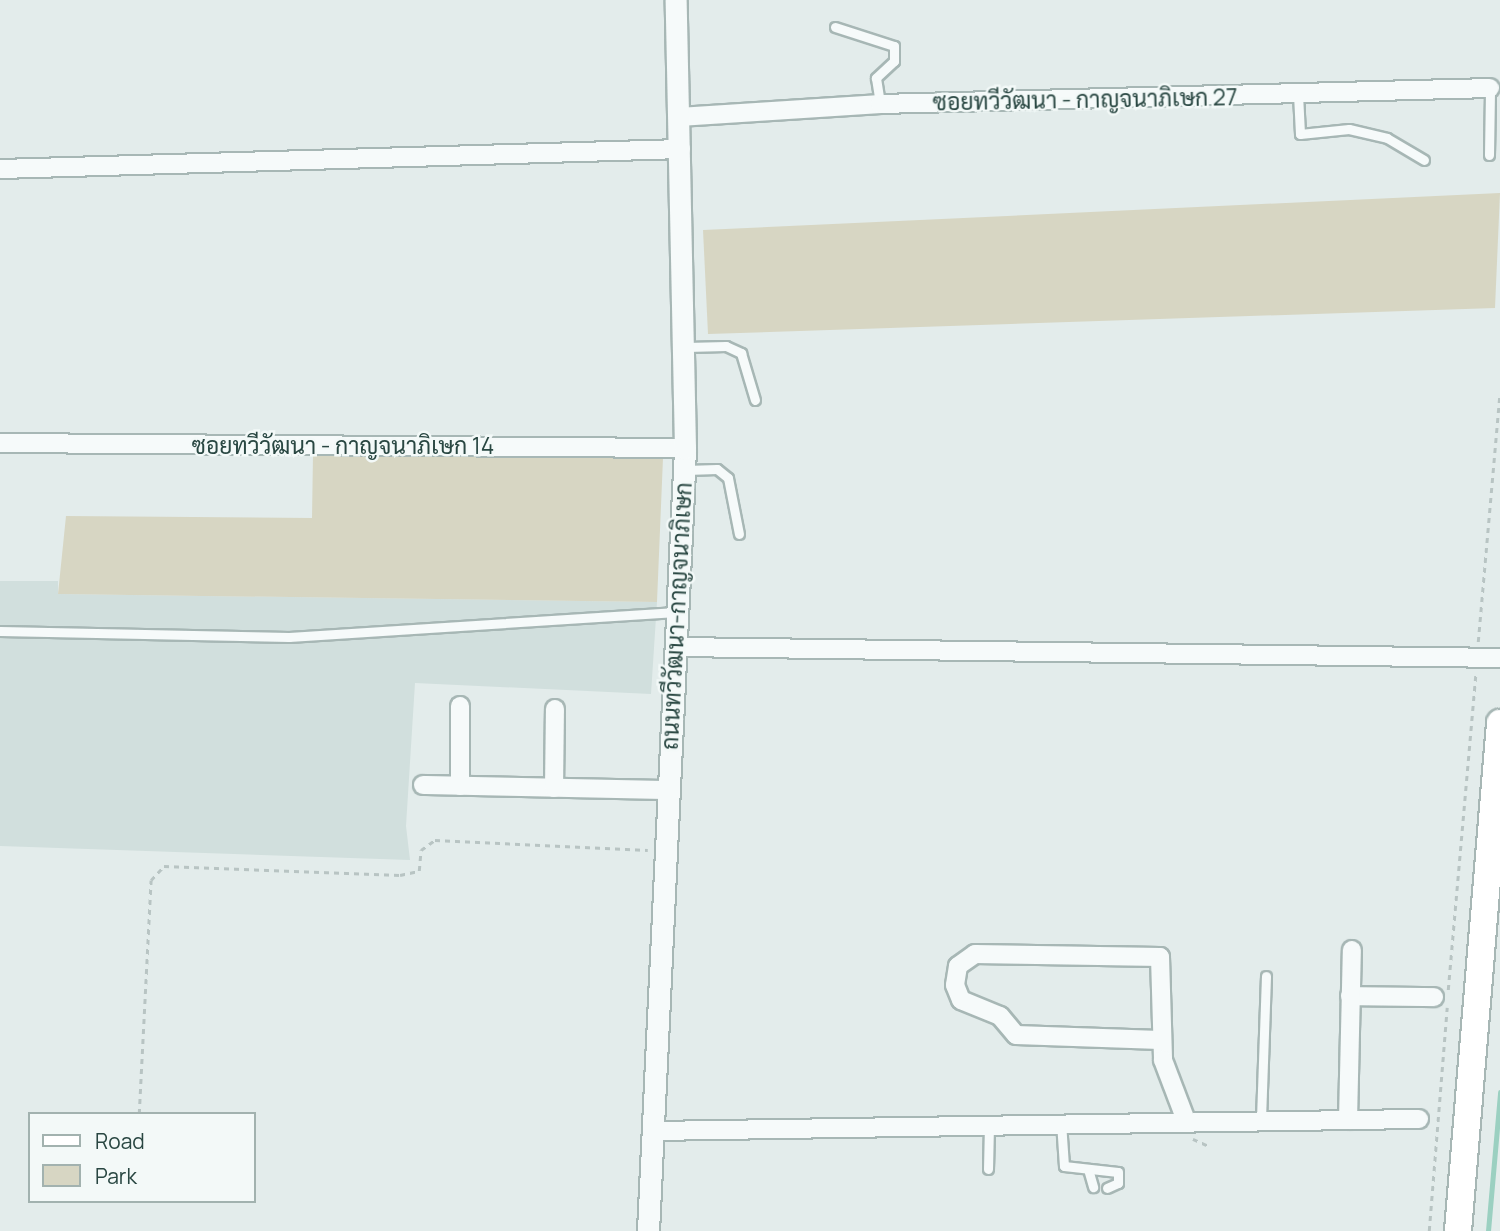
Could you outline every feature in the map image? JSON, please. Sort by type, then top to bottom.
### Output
[{"type":"main road","points":[[1458,1231],[1500,723]]},
{"type":"street","name":"ถนนทวีวัฒนา-กาญจนาภิเษก","points":[[648,1231],[663,851],[685,448],[686,347],[676,0]]},
{"type":"street","name":"ซอยทวีวัฒนา - กาญจนาภิเษก 27","points":[[680,117],[880,104],[1490,88]]},
{"type":"street","points":[[0,169],[681,149]]},
{"type":"street","name":"ซอยทวีวัฒนา - กาญจนาภิเษก 14","points":[[0,443],[685,448]]},
{"type":"street","points":[[676,647],[1500,658]]},
{"type":"street","points":[[460,706],[460,786]]},
{"type":"street","points":[[554,788],[555,709]]},
{"type":"street","points":[[423,785],[667,790]]},
{"type":"street","points":[[1348,1120],[1352,950]]},
{"type":"street","points":[[1160,1040],[1016,1035],[1000,1016],[961,1000],[955,985],[958,966],[975,954],[1160,957],[1160,1040],[1167,1079],[1185,1118]]},
{"type":"street","points":[[1350,996],[1434,997]]},
{"type":"street","points":[[653,1131],[1185,1118],[1419,1119]]},
{"type":"lane","points":[[835,27],[894,46],[894,61],[876,78],[880,104]]},
{"type":"lane","points":[[1489,155],[1490,88]]},
{"type":"lane","points":[[1298,94],[1300,134],[1349,129],[1387,138],[1424,160]]},
{"type":"lane","points":[[686,347],[726,346],[741,354],[755,400]]},
{"type":"lane","points":[[684,470],[717,469],[728,478],[738,534]]},
{"type":"lane","points":[[0,631],[289,636],[677,612]]},
{"type":"lane","points":[[1261,1119],[1266,976]]},
{"type":"lane","points":[[1061,1122],[1063,1166],[1118,1172],[1118,1184],[1107,1188]]},
{"type":"lane","points":[[988,1168],[989,1123]]},
{"type":"lane","points":[[1088,1169],[1093,1187]]},
{"type":"path","points":[[1429,1231],[1500,393]]},
{"type":"path","points":[[139,1112],[151,880],[164,866],[400,875],[419,871],[421,850],[435,840],[663,851]]},
{"type":"shaded area","points":[[0,581],[58,581],[58,594],[657,602],[651,694],[415,683],[406,826],[410,860],[0,846]]},
{"type":"green space","points":[[1500,193],[1495,308],[708,334],[703,230]]},
{"type":"green space","points":[[313,454],[663,458],[657,602],[58,594],[66,516],[312,518]]},
{"type":"waterway","points":[[1488,1231],[1500,1093]]}]
